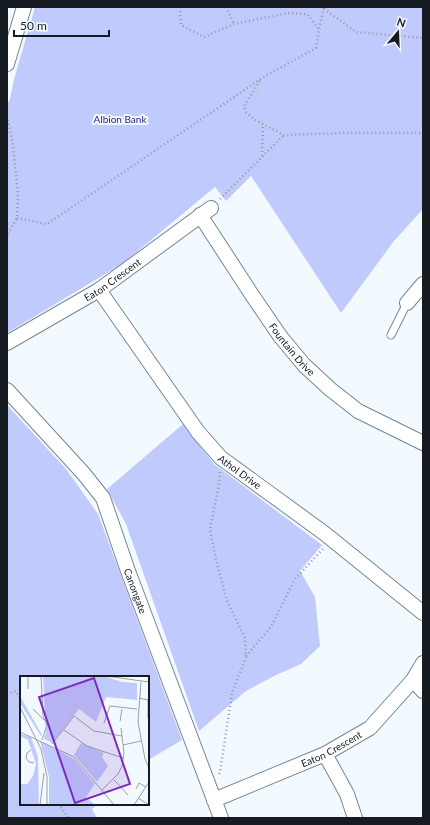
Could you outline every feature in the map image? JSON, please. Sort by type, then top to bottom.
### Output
[{"type":"street","points":[[7,64],[24,7]]},
{"type":"street","name":"Eaton Crescent","points":[[7,343],[100,290],[206,212]]},
{"type":"street","name":"Fountain Drive","points":[[206,212],[252,295],[280,336],[304,365],[330,389],[358,411],[423,443]]},
{"type":"street","points":[[407,303],[423,284]]},
{"type":"street","name":"Athol Drive","points":[[100,290],[198,432],[221,458],[332,539],[423,613]]},
{"type":"street","name":"Canongate","points":[[7,390],[84,474],[103,498],[128,571],[221,818]]},
{"type":"street","name":"Eaton Crescent","points":[[212,794],[325,754],[370,728],[413,680],[423,663]]},
{"type":"street","points":[[413,680],[423,691]]},
{"type":"street","points":[[325,754],[347,794],[355,818]]},
{"type":"lane","points":[[391,335],[407,303]]},
{"type":"path","points":[[180,7],[181,25],[204,37],[234,24],[288,13],[307,14],[319,29]]},
{"type":"path","points":[[226,7],[234,24]]},
{"type":"path","points":[[17,218],[47,224],[262,78],[316,48],[324,8],[356,32],[423,38]]},
{"type":"path","points":[[262,78],[244,106],[246,112],[255,120],[284,135],[423,133]]},
{"type":"path","points":[[7,116],[12,139],[18,194],[17,218],[7,235]]},
{"type":"path","points":[[262,157],[263,124]]},
{"type":"path","points":[[206,212],[284,135]]},
{"type":"path","points":[[221,458],[219,484],[210,529],[216,560],[227,601],[245,638],[246,657]]},
{"type":"path","points":[[212,794],[220,772],[232,693],[246,657],[271,627],[295,579],[332,539]]},
{"type":"path","points":[[7,694],[16,691],[20,698]]},
{"type":"path","points":[[59,805],[69,818]]},
{"type":"green space","name":"Albion Bank","points":[[35,7],[423,7],[423,209],[394,241],[341,313],[251,176],[226,201],[215,187],[122,264],[7,333],[7,105],[10,99],[14,79]]},
{"type":"green space","points":[[7,405],[66,469],[98,514],[182,740],[149,759],[149,676],[20,676],[20,805],[97,805],[92,809],[97,818],[7,818]]},
{"type":"green space","points":[[183,424],[214,464],[322,545],[300,571],[315,597],[320,646],[301,664],[246,691],[199,731],[126,524],[107,489]]}]
